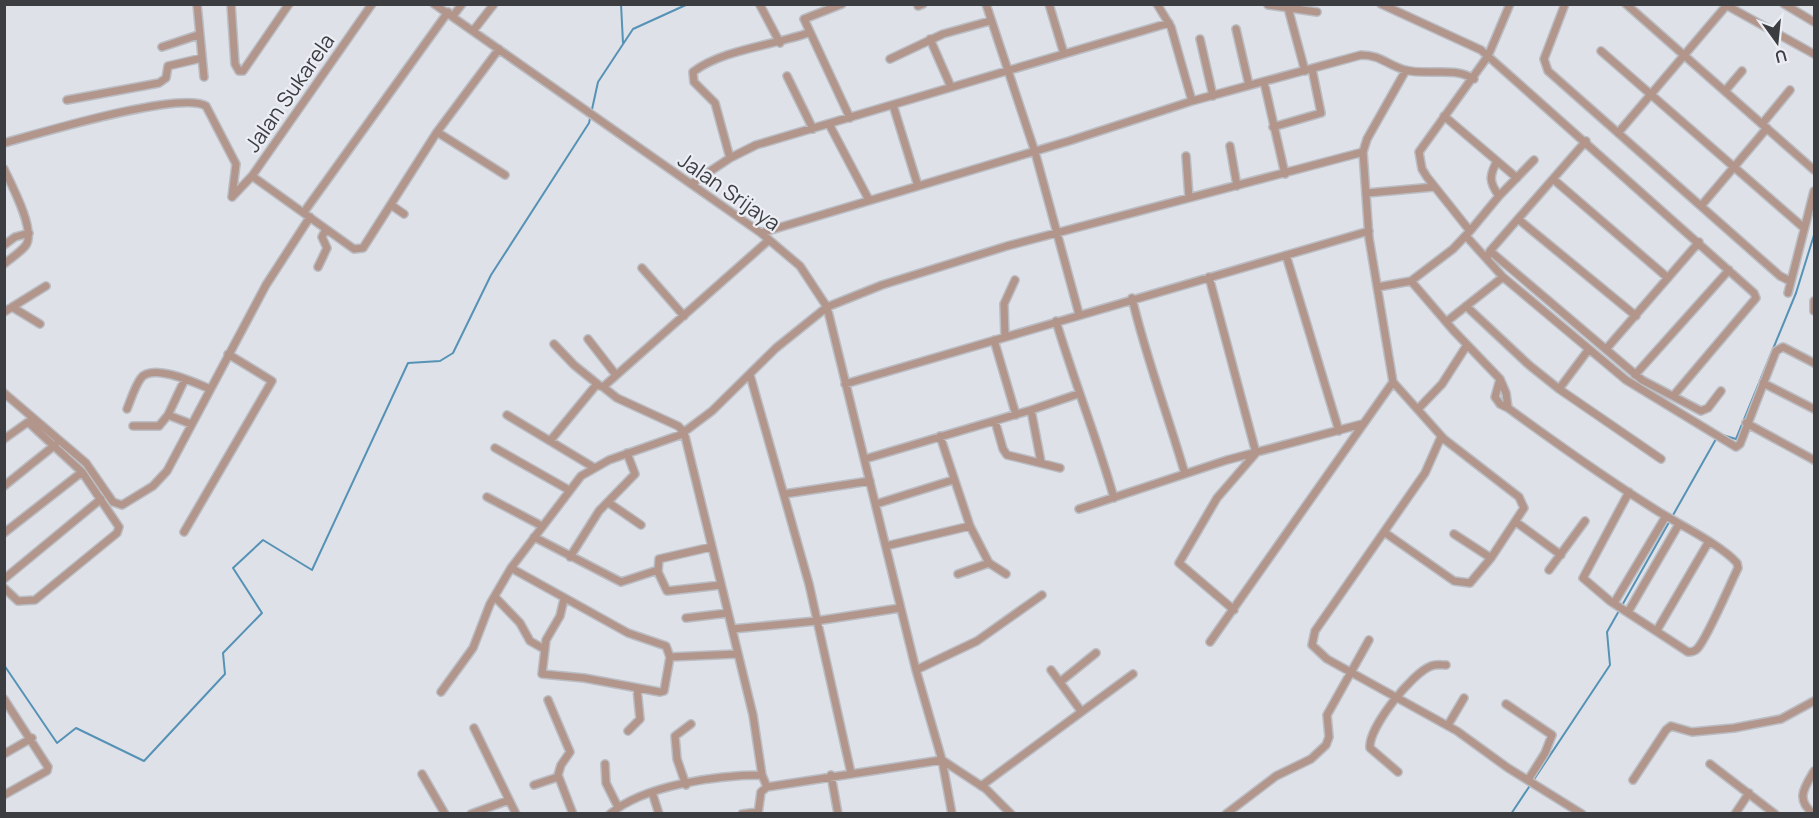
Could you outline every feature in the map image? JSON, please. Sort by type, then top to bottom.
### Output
[{"type":"street","points":[[197,4],[198,35],[204,77]]},
{"type":"street","points":[[231,4],[235,64],[239,71],[243,71],[289,4]]},
{"type":"street","name":"Jalan Sukarela","points":[[4,143],[79,121],[181,102],[201,103],[206,106],[236,164],[232,197],[252,176],[372,4]]},
{"type":"street","points":[[252,176],[326,229],[359,249],[363,248],[437,132],[499,50],[434,4]]},
{"type":"street","points":[[4,393],[86,463],[118,506],[163,477],[228,354],[307,214],[450,14],[462,4]]},
{"type":"street","points":[[473,30],[494,4]]},
{"type":"street","points":[[760,4],[780,43]]},
{"type":"street","points":[[842,4],[804,18],[808,33],[849,118]]},
{"type":"street","points":[[986,4],[1035,152],[1079,314]]},
{"type":"street","points":[[1049,4],[1064,54]]},
{"type":"street","points":[[1156,4],[1169,23],[1192,101]]},
{"type":"street","points":[[1381,4],[1474,45],[1586,141],[1754,293],[1756,298],[1674,395]]},
{"type":"street","points":[[1565,4],[1544,65],[1780,276],[1790,281]]},
{"type":"street","points":[[1626,4],[1815,170]]},
{"type":"street","points":[[1784,4],[1815,22]]},
{"type":"street","points":[[1268,5],[1317,12]]},
{"type":"street","points":[[1618,133],[1686,56],[1725,5],[1815,54]]},
{"type":"street","points":[[1507,6],[1488,56],[1474,79],[1419,152],[1422,169],[1468,234],[1488,255],[1607,348],[1635,375],[1701,411],[1708,408],[1721,391]]},
{"type":"street","points":[[1273,126],[1321,113],[1288,8]]},
{"type":"street","points":[[890,59],[930,39],[990,21]]},
{"type":"street","points":[[691,184],[730,158],[756,145],[1169,23]]},
{"type":"street","points":[[1236,29],[1249,85]]},
{"type":"street","points":[[730,158],[715,103],[694,82],[691,74],[702,64],[808,33]]},
{"type":"street","points":[[162,47],[198,35]]},
{"type":"street","points":[[930,39],[951,87]]},
{"type":"street","points":[[1200,39],[1213,96]]},
{"type":"street","name":"Jalan Srijaya","points":[[499,50],[584,112],[761,233],[800,266],[826,307],[900,608],[942,760],[952,813]]},
{"type":"street","points":[[1601,51],[1804,228]]},
{"type":"street","points":[[761,233],[1035,152],[1192,101],[1361,55],[1375,55],[1406,70],[1435,74],[1456,71],[1474,79]]},
{"type":"street","points":[[67,100],[159,83],[166,78],[168,66],[202,58]]},
{"type":"street","points":[[1384,532],[1454,581],[1464,583],[1473,581],[1524,508],[1522,500],[1441,437],[1394,382],[1369,231],[1363,152],[1367,139],[1406,70]]},
{"type":"street","points":[[1725,91],[1742,71]]},
{"type":"street","points":[[787,76],[813,129]]},
{"type":"street","points":[[1264,82],[1285,174]]},
{"type":"street","points":[[1701,206],[1734,167],[1790,90]]},
{"type":"street","points":[[893,105],[918,186]]},
{"type":"street","points":[[1444,116],[1517,178]]},
{"type":"street","points":[[829,124],[869,200]]},
{"type":"street","points":[[437,132],[505,175]]},
{"type":"street","points":[[1488,255],[1586,141]]},
{"type":"street","points":[[1230,146],[1237,186]]},
{"type":"street","points":[[441,692],[472,648],[511,568],[569,490],[593,467],[684,432],[712,411],[792,334],[826,307],[882,285],[1058,232],[1363,152]]},
{"type":"street","points":[[1186,156],[1189,198]]},
{"type":"street","points":[[1378,287],[1411,281],[1468,234],[1499,196],[1534,160]]},
{"type":"street","points":[[1497,161],[1490,176],[1491,185],[1499,196]]},
{"type":"street","points":[[4,169],[28,233],[26,246],[4,264]]},
{"type":"street","points":[[1553,179],[1668,278]]},
{"type":"street","points":[[1367,193],[1434,187]]},
{"type":"street","points":[[1788,293],[1815,191]]},
{"type":"street","points":[[391,206],[404,214]]},
{"type":"street","points":[[1518,219],[1636,316]]},
{"type":"street","points":[[318,267],[327,248],[322,237],[326,229]]},
{"type":"street","points":[[845,384],[1132,298],[1369,231]]},
{"type":"street","points":[[4,245],[15,237],[28,233]]},
{"type":"street","points":[[550,441],[600,386],[616,375],[769,240]]},
{"type":"street","points":[[1607,348],[1699,242]]},
{"type":"street","points":[[1286,255],[1339,431]]},
{"type":"street","points":[[1488,255],[1503,277],[1626,380],[1716,435],[1739,446],[1746,423],[1776,351],[1780,347],[1815,363]]},
{"type":"street","points":[[642,268],[684,316]]},
{"type":"street","points":[[1635,375],[1730,270]]},
{"type":"street","points":[[1209,277],[1256,453]]},
{"type":"street","points":[[1446,322],[1503,277]]},
{"type":"street","points":[[1005,337],[1004,304],[1015,280]]},
{"type":"street","points":[[1411,281],[1500,379],[1506,393],[1508,408],[1593,471],[1629,492],[1734,559],[1738,568],[1697,649],[1688,652],[1584,581],[1583,576],[1629,492]]},
{"type":"street","points":[[4,312],[46,286]]},
{"type":"street","points":[[1132,298],[1144,351],[1168,415],[1185,474]]},
{"type":"street","points":[[1815,301],[1812,307],[1815,311]]},
{"type":"street","points":[[12,306],[40,324]]},
{"type":"street","points":[[1466,306],[1528,365],[1661,459]]},
{"type":"street","points":[[1056,321],[1078,394],[1098,440],[1114,498]]},
{"type":"street","points":[[588,339],[616,375]]},
{"type":"street","points":[[994,340],[1016,415]]},
{"type":"street","points":[[554,344],[600,386],[617,398],[669,422],[684,432],[753,715],[762,775],[767,787]]},
{"type":"street","points":[[1418,409],[1442,384],[1467,345]]},
{"type":"street","points":[[1559,389],[1589,349]]},
{"type":"street","points":[[184,532],[272,381],[228,354]]},
{"type":"street","points":[[127,409],[141,378],[154,372],[185,379],[210,389]]},
{"type":"street","points":[[750,375],[809,585],[850,773]]},
{"type":"street","points":[[133,426],[159,426],[168,415],[185,379]]},
{"type":"street","points":[[1210,642],[1362,424],[1394,382]]},
{"type":"street","points":[[1764,382],[1815,409]]},
{"type":"street","points":[[865,459],[1031,411],[1078,394]]},
{"type":"street","points":[[1031,411],[1041,462]]},
{"type":"street","points":[[168,415],[191,424]]},
{"type":"street","points":[[507,415],[593,467]]},
{"type":"street","points":[[995,421],[1008,455],[1060,468]]},
{"type":"street","points":[[4,440],[27,422],[55,445],[82,472],[117,522],[117,533],[35,600],[18,601],[4,588]]},
{"type":"street","points":[[1746,423],[1815,460]]},
{"type":"street","points":[[1079,509],[1185,474],[1362,424]]},
{"type":"street","points":[[940,436],[970,526],[989,562],[1005,574]]},
{"type":"street","points":[[1441,437],[1425,473],[1312,639],[1314,649],[1349,673],[1448,725],[1529,781],[1582,813]]},
{"type":"street","points":[[4,486],[55,445]]},
{"type":"street","points":[[495,448],[569,490]]},
{"type":"street","points":[[570,557],[599,511],[635,474],[627,453]]},
{"type":"street","points":[[1234,610],[1179,563],[1217,498],[1256,453]]},
{"type":"street","points":[[4,533],[82,472]]},
{"type":"street","points":[[876,504],[953,480]]},
{"type":"street","points":[[784,494],[870,481]]},
{"type":"street","points":[[487,496],[542,526]]},
{"type":"street","points":[[4,579],[101,499]]},
{"type":"street","points":[[609,503],[641,525]]},
{"type":"street","points":[[1615,604],[1667,517]]},
{"type":"street","points":[[1549,570],[1585,521]]},
{"type":"street","points":[[1516,522],[1561,555]]},
{"type":"street","points":[[1627,611],[1678,523]]},
{"type":"street","points":[[886,546],[970,526]]},
{"type":"street","points":[[1454,534],[1491,558]]},
{"type":"street","points":[[534,537],[621,582],[658,570]]},
{"type":"street","points":[[1656,630],[1708,543]]},
{"type":"street","points":[[711,547],[658,559],[658,570],[664,587],[671,592],[721,585]]},
{"type":"street","points":[[958,574],[989,562]]},
{"type":"street","points":[[511,568],[564,600],[628,633],[666,646],[670,657],[664,691],[637,689],[584,678],[542,674],[544,649],[560,616],[564,600]]},
{"type":"street","points":[[916,670],[977,641],[1042,595]]},
{"type":"street","points":[[495,597],[520,623],[530,640],[544,649]]},
{"type":"street","points":[[732,629],[816,621],[900,608]]},
{"type":"street","points":[[686,618],[728,613]]},
{"type":"street","points":[[1226,813],[1276,776],[1311,759],[1326,744],[1329,737],[1327,715],[1369,640]]},
{"type":"street","points":[[1060,682],[1096,653]]},
{"type":"street","points":[[670,657],[737,654]]},
{"type":"street","points":[[1398,772],[1373,752],[1370,743],[1371,735],[1396,698],[1428,667],[1446,665]]},
{"type":"street","points":[[1051,670],[1081,711]]},
{"type":"street","points":[[981,786],[1133,674]]},
{"type":"street","points":[[628,731],[640,719],[637,689]]},
{"type":"street","points":[[1448,725],[1464,698]]},
{"type":"street","points":[[4,699],[32,738],[48,771],[4,795]]},
{"type":"street","points":[[548,700],[570,752],[561,765],[558,777],[573,813]]},
{"type":"street","points":[[1633,780],[1671,726],[1692,732],[1734,728],[1781,719],[1815,701]]},
{"type":"street","points":[[1506,704],[1552,735],[1529,781]]},
{"type":"street","points":[[4,714],[12,710]]},
{"type":"street","points":[[686,785],[674,744],[675,736],[691,724]]},
{"type":"street","points":[[474,728],[516,813]]},
{"type":"street","points":[[4,754],[32,738]]},
{"type":"street","points":[[742,813],[758,813],[761,792],[767,787],[831,775],[942,760],[981,786],[1011,813]]},
{"type":"street","points":[[604,764],[606,783],[615,811],[652,792],[715,779],[762,775]]},
{"type":"street","points":[[1710,764],[1775,813]]},
{"type":"street","points":[[1814,771],[1802,793],[1802,801],[1815,813]]},
{"type":"street","points":[[422,774],[445,813]]},
{"type":"street","points":[[831,775],[838,813]]},
{"type":"street","points":[[534,785],[558,777]]},
{"type":"street","points":[[652,792],[659,813]]},
{"type":"street","points":[[1735,813],[1749,793]]},
{"type":"street","points":[[471,813],[509,800]]},
{"type":"waterway","points":[[621,4],[623,43]]},
{"type":"waterway","points":[[4,665],[57,743],[76,728],[144,761],[225,674],[223,653],[262,613],[233,568],[263,540],[312,570],[408,363],[440,361],[453,353],[491,275],[589,123],[598,82],[633,29],[688,4]]},
{"type":"waterway","points":[[1719,434],[1736,439],[1796,293],[1814,235]]},
{"type":"waterway","points":[[1511,814],[1610,665],[1607,632],[1716,439]]}]
